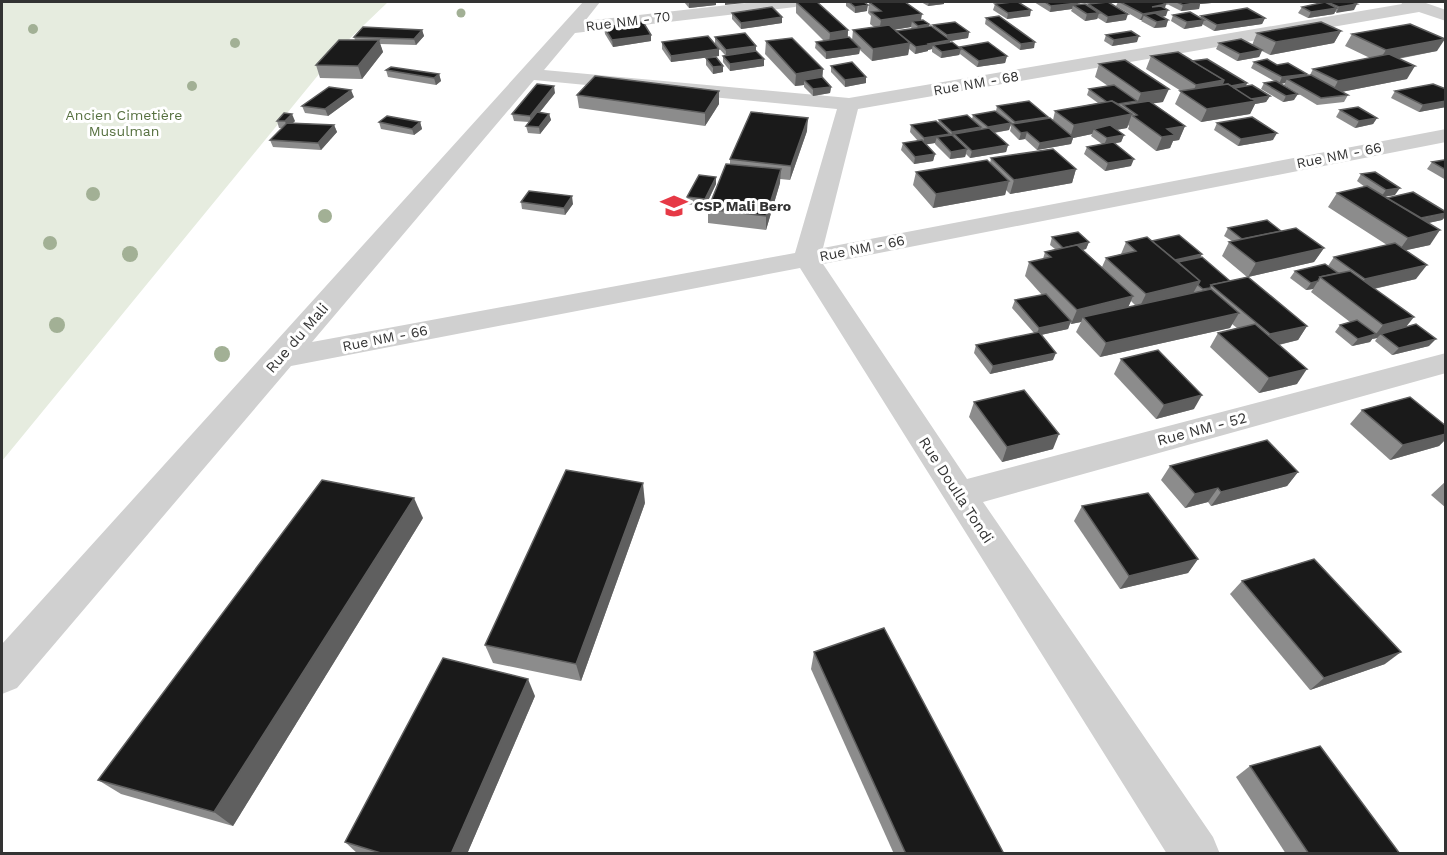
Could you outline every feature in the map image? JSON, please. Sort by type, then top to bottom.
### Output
[{"type":"street","name":"Rue du Mali","points":[[2,674],[592,2]]},
{"type":"street","name":"Rue NM - 70","points":[[568,28],[795,2]]},
{"type":"street","points":[[1415,4],[1446,16]]},
{"type":"street","name":"Rue NM - 68","points":[[528,74],[849,104],[1415,4]]},
{"type":"street","points":[[807,259],[849,104]]},
{"type":"street","name":"Rue NM - 66","points":[[279,358],[807,259],[1446,135]]},
{"type":"street","name":"Rue Doulla Tondi","points":[[807,259],[959,495],[1196,854]]},
{"type":"street","name":"Rue NM - 52","points":[[959,495],[1446,363]]},
{"type":"green space","name":"Ancien Cimetière Musulman","points":[[2,2],[388,2],[342,46],[2,461]]},
{"type":"building","points":[[796,2],[817,2],[848,30],[830,33]]},
{"type":"building","points":[[849,2],[864,2],[868,5],[855,7]]},
{"type":"building","points":[[869,2],[905,2],[922,14],[881,20],[871,12],[881,11]]},
{"type":"building","points":[[1018,2],[1031,10],[1008,13],[995,4]]},
{"type":"building","points":[[1045,2],[1076,2],[1078,3],[1051,6]]},
{"type":"building","points":[[1108,2],[1128,14],[1108,17],[1088,4]]},
{"type":"building","points":[[1120,2],[1162,2],[1166,4],[1152,7],[1161,6],[1168,10],[1143,14]]},
{"type":"building","points":[[1177,2],[1201,2],[1183,5]]},
{"type":"building","points":[[1325,2],[1337,8],[1311,12],[1302,7]]},
{"type":"building","points":[[1327,2],[1352,2],[1357,4],[1339,7]]},
{"type":"building","points":[[1085,4],[1099,13],[1087,14],[1073,5]]},
{"type":"building","points":[[772,7],[782,17],[741,23],[732,13]]},
{"type":"building","points":[[1247,8],[1265,18],[1217,25],[1201,16]]},
{"type":"building","points":[[1190,12],[1204,20],[1187,22],[1173,15]]},
{"type":"building","points":[[1155,13],[1168,20],[1157,22],[1144,15]]},
{"type":"building","points":[[999,16],[1035,42],[1021,44],[986,18]]},
{"type":"building","points":[[923,20],[929,24],[918,26],[912,21]]},
{"type":"building","points":[[643,22],[651,35],[612,40],[604,27]]},
{"type":"building","points":[[955,22],[969,32],[947,35],[933,25]]},
{"type":"building","points":[[1321,22],[1341,31],[1276,42],[1257,33]]},
{"type":"building","points":[[1410,24],[1445,39],[1386,50],[1352,34]]},
{"type":"building","points":[[889,25],[910,43],[873,49],[853,30]]},
{"type":"building","points":[[931,26],[950,40],[916,47],[896,31]]},
{"type":"building","points":[[363,27],[422,30],[414,39],[354,37]]},
{"type":"building","points":[[1131,31],[1139,36],[1114,40],[1106,35]]},
{"type":"building","points":[[745,33],[756,46],[726,50],[715,37]]},
{"type":"building","points":[[708,36],[719,49],[671,56],[662,42]]},
{"type":"building","points":[[849,37],[860,48],[826,52],[816,42]]},
{"type":"building","points":[[792,38],[823,69],[796,74],[766,41]]},
{"type":"building","points":[[1241,39],[1262,50],[1240,54],[1219,43]]},
{"type":"building","points":[[339,40],[379,40],[358,66],[316,65]]},
{"type":"building","points":[[952,42],[961,49],[942,52],[933,45]]},
{"type":"building","points":[[988,42],[1007,56],[979,61],[960,47]]},
{"type":"building","points":[[756,51],[764,59],[730,64],[723,56]]},
{"type":"building","points":[[1178,52],[1224,80],[1196,85],[1151,56]]},
{"type":"building","points":[[1389,54],[1415,66],[1338,81],[1313,69]]},
{"type":"building","points":[[716,57],[723,66],[713,67],[706,58]]},
{"type":"building","points":[[1207,59],[1247,83],[1222,85],[1224,80],[1192,61]]},
{"type":"building","points":[[1267,59],[1277,65],[1288,63],[1307,74],[1282,77],[1254,62]]},
{"type":"building","points":[[1125,60],[1169,89],[1141,93],[1099,64]]},
{"type":"building","points":[[852,62],[866,77],[845,80],[831,66]]},
{"type":"building","points":[[391,67],[439,74],[434,78],[386,70]]},
{"type":"building","points":[[1311,75],[1348,95],[1321,98],[1287,79]]},
{"type":"building","points":[[595,76],[719,91],[705,113],[577,95]]},
{"type":"building","points":[[822,77],[831,87],[813,89],[804,80]]},
{"type":"building","points":[[1276,81],[1298,94],[1286,96],[1264,83]]},
{"type":"building","points":[[537,84],[554,86],[530,116],[512,114]]},
{"type":"building","points":[[1228,84],[1256,101],[1207,109],[1180,91]]},
{"type":"building","points":[[1433,84],[1446,89],[1446,101],[1423,105],[1395,91]]},
{"type":"building","points":[[1114,85],[1137,101],[1118,104],[1112,101],[1107,102],[1089,89]]},
{"type":"building","points":[[1252,85],[1270,96],[1251,99],[1234,88]]},
{"type":"building","points":[[329,87],[351,90],[325,109],[302,106]]},
{"type":"building","points":[[1029,101],[1048,117],[1015,122],[997,106]]},
{"type":"building","points":[[1112,101],[1132,114],[1074,125],[1055,111]]},
{"type":"building","points":[[1149,101],[1185,126],[1167,129],[1175,135],[1162,137],[1133,116],[1137,115],[1123,105]]},
{"type":"building","points":[[1358,107],[1377,118],[1359,121],[1340,110]]},
{"type":"building","points":[[995,111],[1011,123],[988,127],[973,115]]},
{"type":"building","points":[[537,112],[549,114],[539,127],[526,126]]},
{"type":"building","points":[[751,112],[808,118],[791,166],[730,159]]},
{"type":"building","points":[[284,113],[292,114],[285,121],[277,121]]},
{"type":"building","points":[[967,115],[981,127],[952,132],[939,120]]},
{"type":"building","points":[[387,116],[420,122],[412,129],[379,122]]},
{"type":"building","points":[[1252,117],[1277,133],[1241,139],[1217,123]]},
{"type":"building","points":[[1050,118],[1073,137],[1040,143],[1027,132],[1021,133],[1012,124]]},
{"type":"building","points":[[936,121],[950,134],[924,138],[911,125]]},
{"type":"building","points":[[287,123],[334,125],[318,143],[270,140]]},
{"type":"building","points":[[1110,125],[1124,135],[1107,138],[1094,129]]},
{"type":"building","points":[[989,128],[1008,145],[972,151],[954,134]]},
{"type":"building","points":[[952,135],[967,149],[951,152],[937,137]]},
{"type":"building","points":[[922,140],[935,154],[915,157],[903,143]]},
{"type":"building","points":[[1113,142],[1134,159],[1108,163],[1087,147]]},
{"type":"building","points":[[1053,149],[1076,169],[1014,180],[991,158]]},
{"type":"building","points":[[987,160],[1009,181],[936,194],[916,172]]},
{"type":"building","points":[[1446,160],[1446,170],[1432,162]]},
{"type":"building","points":[[726,164],[781,169],[766,216],[708,209]]},
{"type":"building","points":[[1375,172],[1400,188],[1386,190],[1361,174]]},
{"type":"building","points":[[699,175],[716,177],[705,199],[687,197]]},
{"type":"building","points":[[1367,186],[1440,230],[1408,238],[1337,193]]},
{"type":"building","points":[[529,191],[572,196],[564,208],[521,202]]},
{"type":"building","points":[[1413,192],[1446,213],[1421,218],[1387,198]]},
{"type":"building","points":[[1267,220],[1281,231],[1242,239],[1228,228]]},
{"type":"building","points":[[1296,228],[1324,248],[1256,263],[1229,242]]},
{"type":"building","points":[[1078,232],[1089,242],[1063,248],[1052,237]]},
{"type":"building","points":[[1179,235],[1202,254],[1175,260],[1152,241]]},
{"type":"building","points":[[1147,237],[1200,281],[1146,294],[1106,258],[1136,251],[1126,242]]},
{"type":"building","points":[[1395,243],[1427,265],[1365,279],[1334,257]]},
{"type":"building","points":[[1077,245],[1133,296],[1077,310],[1029,262],[1051,257],[1045,252]]},
{"type":"building","points":[[1202,257],[1230,281],[1203,289],[1198,285],[1200,281],[1178,262]]},
{"type":"building","points":[[1325,264],[1338,273],[1320,277],[1318,281],[1311,283],[1295,271]]},
{"type":"building","points":[[1350,271],[1414,317],[1383,325],[1320,277]]},
{"type":"building","points":[[1248,277],[1307,326],[1270,334],[1211,285]]},
{"type":"building","points":[[1211,289],[1239,313],[1106,343],[1083,317]]},
{"type":"building","points":[[1046,294],[1071,321],[1039,328],[1015,300]]},
{"type":"building","points":[[1357,320],[1376,334],[1358,339],[1340,325]]},
{"type":"building","points":[[1255,324],[1307,369],[1269,378],[1218,333]]},
{"type":"building","points":[[1416,324],[1436,339],[1399,348],[1381,334]]},
{"type":"building","points":[[1039,332],[1056,353],[993,366],[976,345]]},
{"type":"building","points":[[1158,350],[1202,395],[1164,405],[1121,359]]},
{"type":"building","points":[[1024,390],[1059,434],[1007,447],[974,402]]},
{"type":"building","points":[[1410,397],[1446,426],[1446,434],[1403,445],[1362,410]]},
{"type":"building","points":[[1267,440],[1298,472],[1221,492],[1218,488],[1195,494],[1170,466]]},
{"type":"building","points":[[566,470],[643,483],[576,664],[485,645]]},
{"type":"building","points":[[322,480],[414,498],[214,812],[98,780]]},
{"type":"building","points":[[1148,493],[1198,559],[1129,576],[1082,506]]},
{"type":"building","points":[[1314,559],[1401,652],[1324,678],[1242,581]]},
{"type":"building","points":[[884,628],[1004,854],[906,854],[814,652]]},
{"type":"building","points":[[443,658],[528,679],[451,854],[384,854],[345,842]]},
{"type":"building","points":[[1320,746],[1400,854],[1309,854],[1250,766]]},
{"type":"place","name":"CSP Mali Bero","points":[[674,206]]}]
